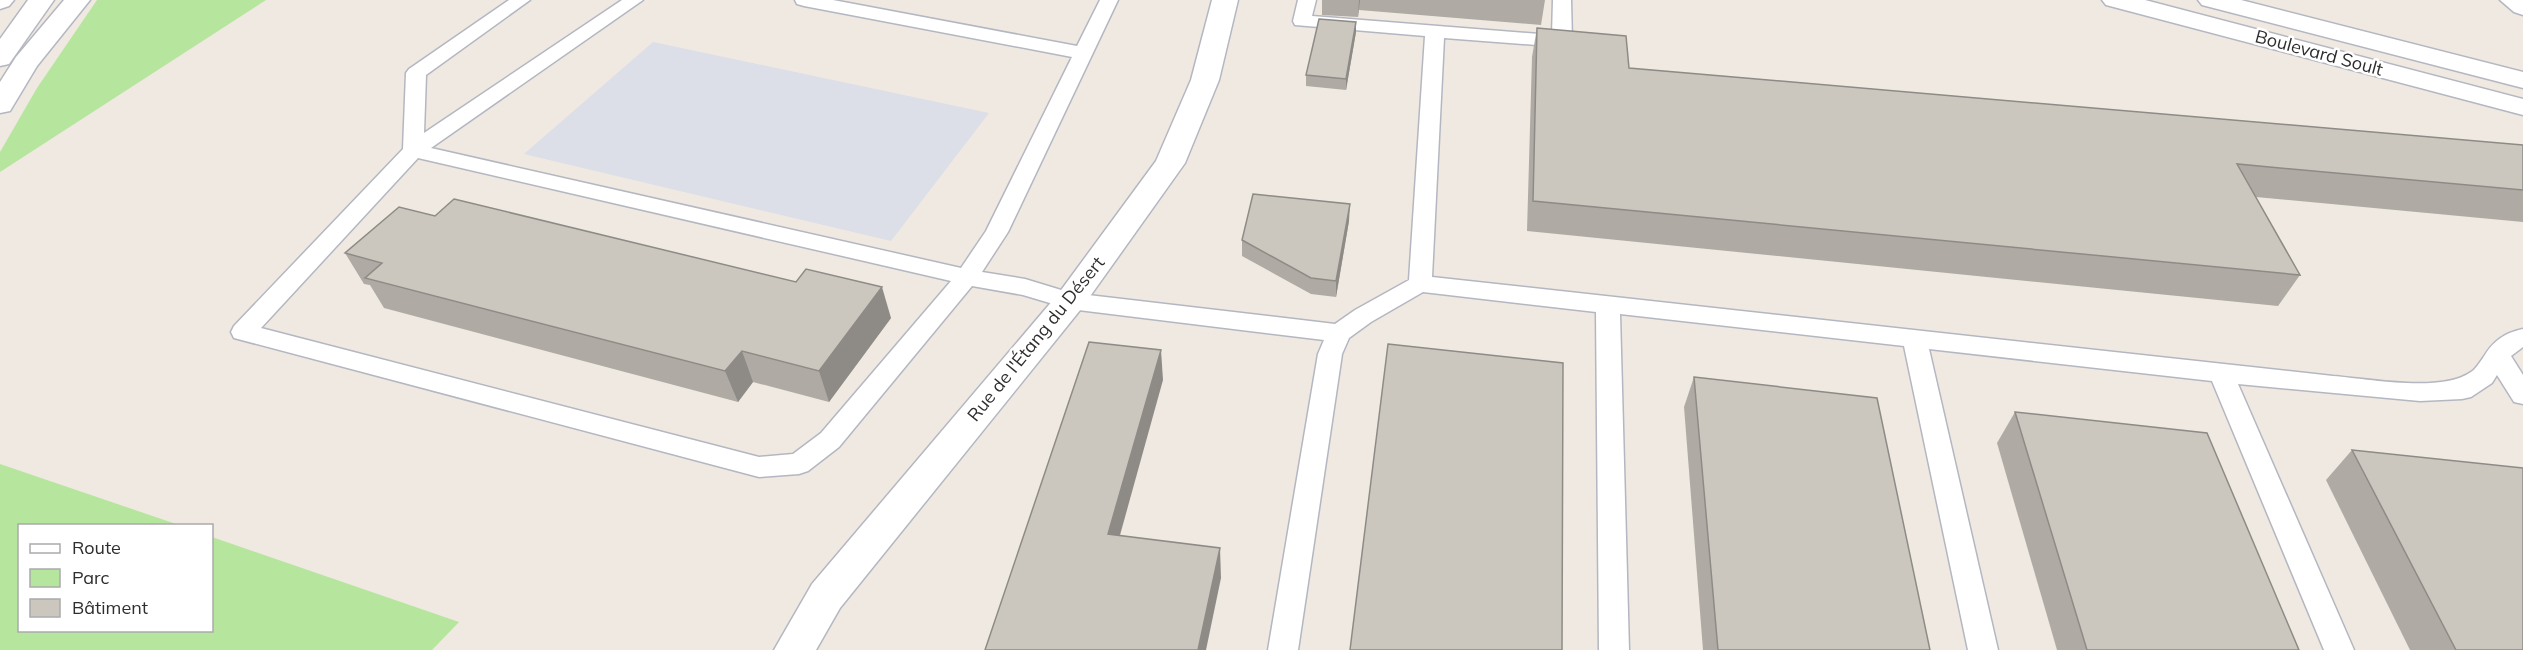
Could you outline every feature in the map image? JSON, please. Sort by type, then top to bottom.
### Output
[{"type":"street","points":[[0,58],[41,0]]},
{"type":"street","points":[[0,105],[25,63],[77,0]]},
{"type":"street","name":"Rue de l'Étang du Désert","points":[[794,650],[826,596],[1070,301],[1170,163],[1205,80],[1225,0]]},
{"type":"street","name":"Boulevard Soult","points":[[2115,0],[2523,107]]},
{"type":"street","name":"Boulevard Soult","points":[[2211,0],[2523,80]]},
{"type":"street","points":[[2513,0],[2523,7]]},
{"type":"lane","points":[[412,150],[416,73],[520,0]]},
{"type":"lane","points":[[634,0],[412,150],[243,332],[759,467],[799,464],[830,440],[967,277],[998,232],[1109,0]]},
{"type":"lane","points":[[804,0],[1083,53]]},
{"type":"lane","points":[[1306,0],[1302,21],[1562,41],[1562,0]]},
{"type":"lane","points":[[1420,284],[1435,31]]},
{"type":"lane","points":[[412,150],[967,277],[1025,287],[1070,301],[1339,333]]},
{"type":"lane","points":[[1284,650],[1330,354],[1339,333],[1363,316],[1420,284],[2420,392],[2462,390],[2483,377],[2498,355],[2513,340],[2523,338]]},
{"type":"lane","points":[[1608,305],[1614,650]]},
{"type":"lane","points":[[1914,338],[1983,650]]},
{"type":"lane","points":[[2498,355],[2523,395]]},
{"type":"lane","points":[[2221,372],[2339,650]]},
{"type":"shaded area","points":[[653,42],[989,113],[891,241],[524,154]]},
{"type":"green space","points":[[97,0],[266,0],[0,172],[0,152],[37,88]]},
{"type":"green space","points":[[0,464],[176,524],[18,524],[18,632],[213,632],[213,537],[459,622],[432,650],[0,650]]},
{"type":"building","points":[[1319,19],[1356,22],[1346,79],[1306,75]]},
{"type":"building","points":[[1537,28],[1626,36],[1629,68],[2523,145],[2523,190],[2237,164],[2300,275],[1533,201]]},
{"type":"building","points":[[1253,194],[1350,204],[1336,281],[1311,278],[1242,240]]},
{"type":"building","points":[[454,199],[796,282],[806,269],[882,287],[819,371],[742,351],[725,371],[365,278],[382,263],[345,253],[399,207],[435,216]]},
{"type":"building","points":[[1089,342],[1161,350],[1108,534],[1220,548],[1198,650],[985,650]]},
{"type":"building","points":[[1388,344],[1563,363],[1562,650],[1350,650]]},
{"type":"building","points":[[1694,377],[1877,398],[1930,650],[1718,650]]},
{"type":"building","points":[[2015,412],[2207,433],[2299,650],[2087,650]]},
{"type":"building","points":[[2352,450],[2523,468],[2523,650],[2456,650]]}]
